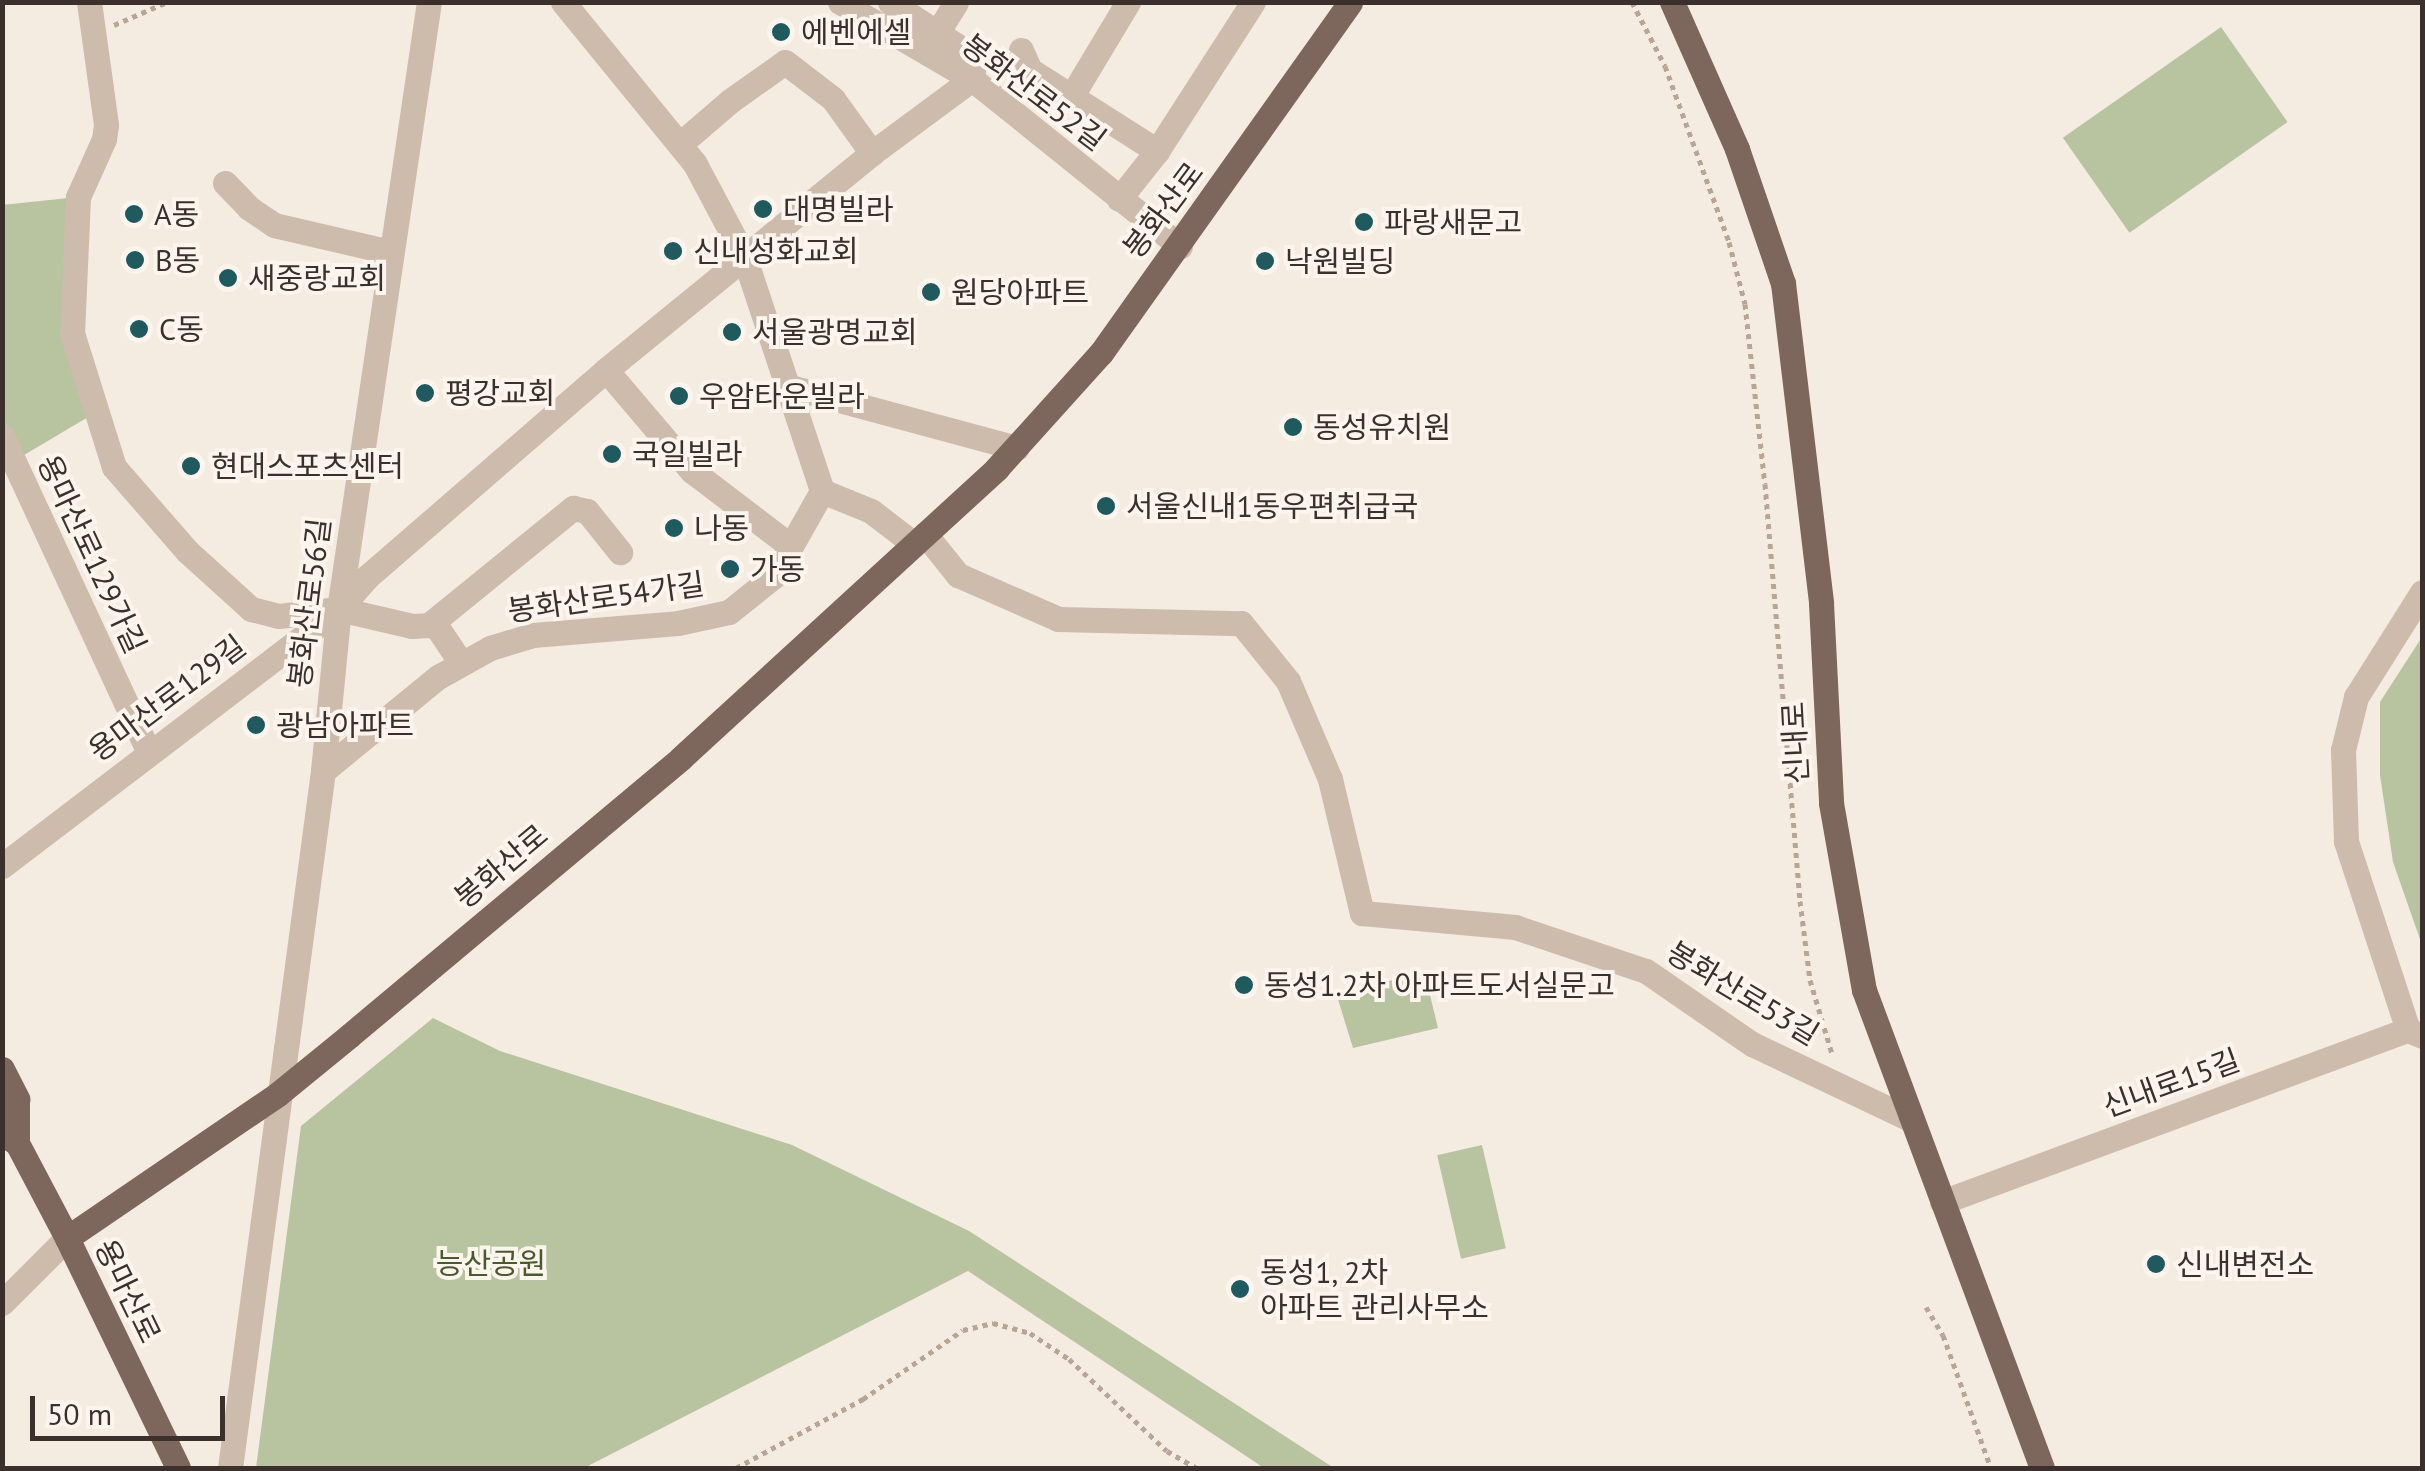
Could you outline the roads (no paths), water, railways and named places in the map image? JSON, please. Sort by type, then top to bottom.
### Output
[{"type":"main road","name":"봉화산로","points":[[67,1238],[278,1094],[682,758],[1017,448],[1100,352],[1154,274],[1180,246],[1350,2]]},
{"type":"main road","name":"신내로","points":[[1672,2],[1737,149],[1783,283],[1822,604],[1831,803],[1864,990],[2042,1468]]},
{"type":"main road","name":"용마산로","points":[[2,1069],[18,1100],[10,1138],[67,1238],[178,1468]]},
{"type":"street","name":"봉화산로56길","points":[[230,1468],[322,771],[339,609],[428,2]]},
{"type":"street","points":[[563,2],[680,144],[744,256],[822,491],[871,511],[920,539]]},
{"type":"street","name":"봉화산로52길","points":[[840,2],[972,80],[1180,246]]},
{"type":"street","points":[[890,2],[967,54],[974,69],[972,80]]},
{"type":"street","points":[[937,33],[956,2]]},
{"type":"street","points":[[1071,97],[1128,2]]},
{"type":"street","points":[[1119,199],[1157,152],[1253,2]]},
{"type":"street","points":[[90,14],[106,125],[78,198],[72,333],[114,467],[187,551],[252,609],[278,616],[339,609],[412,626],[437,627],[460,663]]},
{"type":"street","points":[[1021,50],[1030,70],[1157,152]]},
{"type":"street","points":[[680,144],[730,100],[785,62],[832,99],[872,154]]},
{"type":"street","name":"용마산로129길","points":[[2,866],[339,609],[367,577],[606,370],[872,154],[972,80]]},
{"type":"street","points":[[225,183],[249,208],[274,224],[390,252]]},
{"type":"street","points":[[606,370],[692,471],[789,545]]},
{"type":"street","points":[[787,386],[1017,448]]},
{"type":"street","name":"용마산로129가길","points":[[2,436],[148,752]]},
{"type":"street","name":"봉화산로54가길","points":[[322,771],[460,663],[533,635],[678,624],[729,612],[774,576],[822,491]]},
{"type":"street","name":"봉화산로54가길","points":[[429,625],[573,508],[587,511],[620,552]]},
{"type":"street","name":"봉화산로53길","points":[[920,539],[958,575],[1058,619],[1241,624],[1288,681],[1330,779],[1362,913],[1515,927],[1646,971],[1752,1044],[1912,1120]]},
{"type":"street","points":[[2415,1033],[2346,841],[2342,750],[2356,696],[2422,592]]},
{"type":"street","name":"신내로15길","points":[[1942,1202],[2415,1033]]},
{"type":"street","name":"봉화산로","points":[[2,1303],[67,1238]]},
{"type":"place","name":"에벤에셀","points":[[781,32]]},
{"type":"place","name":"대명빌라","points":[[763,209]]},
{"type":"place","name":"A동","points":[[134,214]]},
{"type":"place","name":"파랑새문고","points":[[1364,222]]},
{"type":"place","name":"신내성화교회","points":[[673,251]]},
{"type":"place","name":"B동","points":[[135,260]]},
{"type":"place","name":"낙원빌딩","points":[[1265,261]]},
{"type":"place","name":"새중랑교회","points":[[228,278]]},
{"type":"place","name":"원당아파트","points":[[931,292]]},
{"type":"place","name":"C동","points":[[139,329]]},
{"type":"place","name":"서울광명교회","points":[[732,332]]},
{"type":"place","name":"평강교회","points":[[425,393]]},
{"type":"place","name":"우암타운빌라","points":[[679,396]]},
{"type":"place","name":"동성유치원","points":[[1293,427]]},
{"type":"place","name":"국일빌라","points":[[612,454]]},
{"type":"place","name":"현대스포츠센터","points":[[191,466]]},
{"type":"place","name":"서울신내1동우편취급국","points":[[1106,506]]},
{"type":"place","name":"나동","points":[[674,528]]},
{"type":"place","name":"가동","points":[[730,569]]},
{"type":"place","name":"광남아파트","points":[[256,725]]},
{"type":"place","name":"동성1.2차 아파트도서실문고","points":[[1244,985]]},
{"type":"place","name":"신내변전소","points":[[2156,1264]]},
{"type":"place","name":"동성1, 2차 아파트 관리사무소","points":[[1240,1289]]},
{"type":"park label","name":"능산공원","points":[[491,1263]]}]
